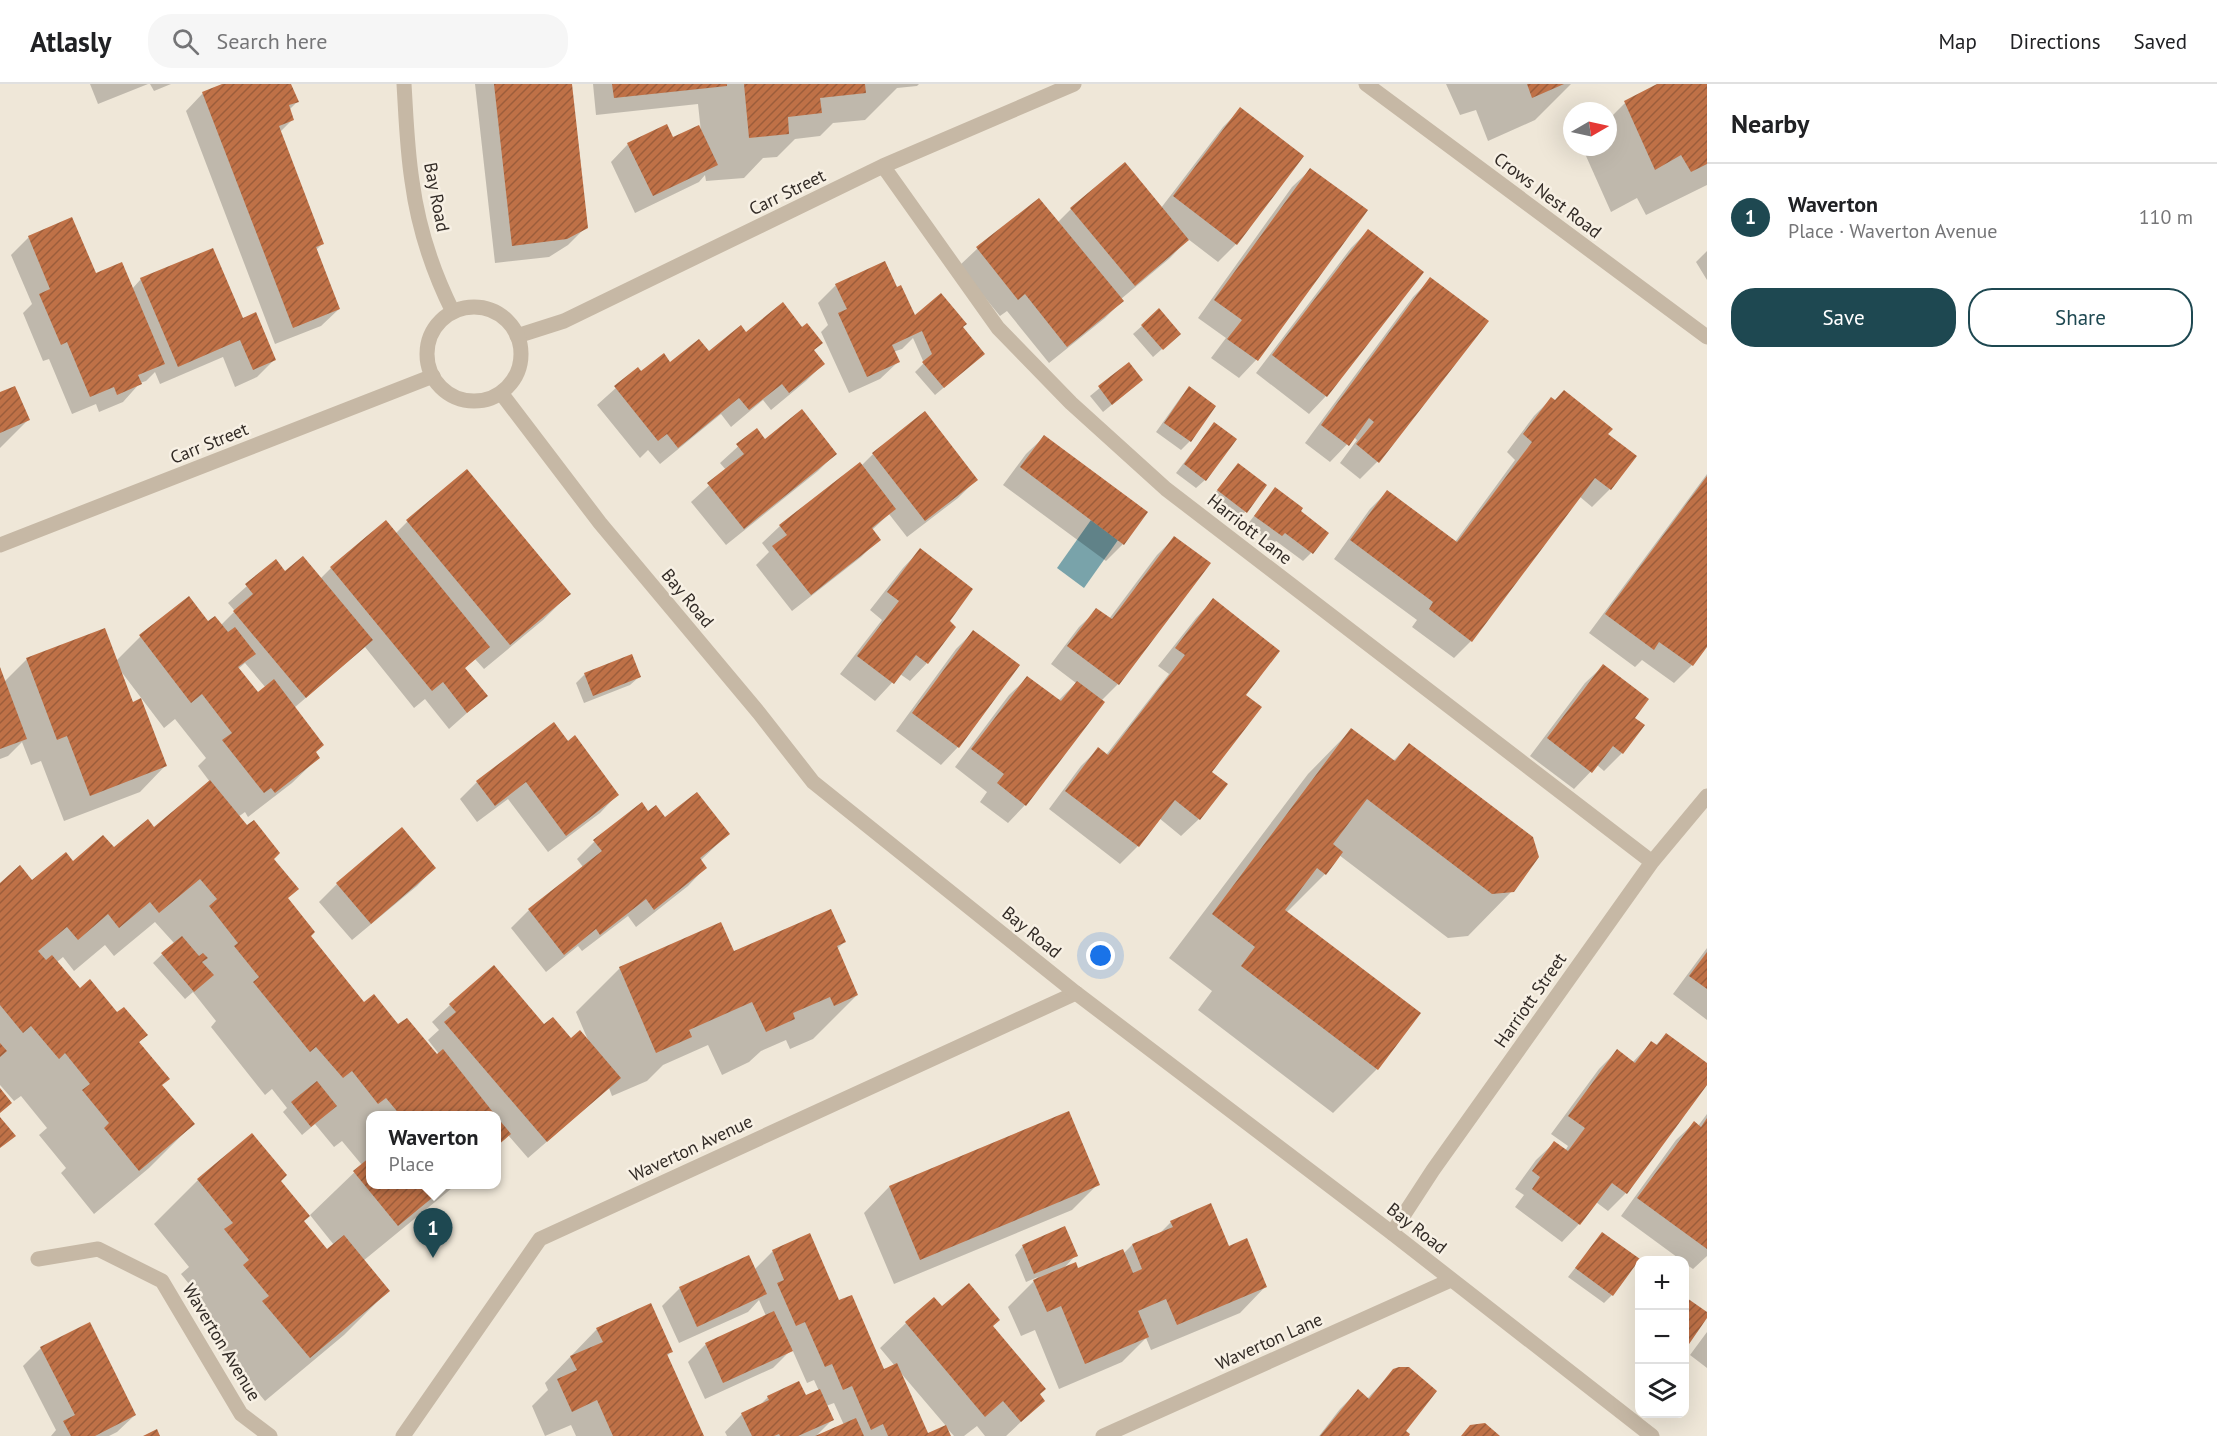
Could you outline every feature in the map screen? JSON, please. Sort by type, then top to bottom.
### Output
[{"type":"street","name":"Bay Road","points":[[404,84],[412,182],[424,235],[439,283],[453,312]]},
{"type":"street","name":"Carr Street","points":[[517,336],[564,321],[884,166],[1074,84]]},
{"type":"street","name":"Crows Nest Road","points":[[1366,84],[1707,337]]},
{"type":"street","name":"Harriott Lane","points":[[884,166],[998,328],[1079,411],[1166,489],[1652,862]]},
{"type":"street","points":[[467,308],[483,308],[497,313],[509,323],[517,336],[521,352],[519,368],[513,382],[501,393],[486,400],[470,402],[455,397],[442,388],[433,376],[428,362],[428,347],[441,321],[453,312],[467,308]]},
{"type":"street","name":"Carr Street","points":[[0,545],[433,376]]},
{"type":"street","name":"Bay Road","points":[[501,393],[600,523],[759,713],[813,782],[1076,993],[1392,1233],[1652,1436]]},
{"type":"street","name":"Harriott Street","points":[[1392,1233],[1433,1170],[1652,862],[1707,795]]},
{"type":"street","name":"Waverton Avenue","points":[[403,1436],[540,1239],[1076,993]]},
{"type":"street","name":"Waverton Avenue","points":[[38,1259],[98,1249],[162,1281],[241,1414],[270,1436]]},
{"type":"street","name":"Waverton Lane","points":[[1103,1436],[1451,1280]]},
{"type":"water","points":[[1091,520],[1118,540],[1084,588],[1057,568]]},
{"type":"building","points":[[222,84],[291,84],[299,102],[289,105],[294,120],[279,126],[324,244],[316,247],[340,309],[293,328],[202,92]]},
{"type":"building","points":[[494,84],[572,84],[588,228],[567,239],[512,246]]},
{"type":"building","points":[[612,84],[727,84],[727,86],[614,98]]},
{"type":"building","points":[[744,84],[865,84],[866,93],[820,98],[822,113],[788,117],[789,134],[749,138]]},
{"type":"building","points":[[1527,84],[1564,84],[1532,98]]},
{"type":"building","points":[[1657,84],[1707,84],[1707,164],[1691,172],[1681,155],[1655,170],[1624,101]]},
{"type":"building","points":[[1240,107],[1304,156],[1237,245],[1173,196]]},
{"type":"building","points":[[667,124],[673,137],[699,125],[718,165],[653,196],[627,143]]},
{"type":"building","points":[[1125,162],[1189,240],[1135,286],[1070,208]]},
{"type":"building","points":[[1310,168],[1368,210],[1258,361],[1227,339],[1242,320],[1214,300]]},
{"type":"building","points":[[1039,198],[1124,301],[1067,347],[1025,294],[1018,300],[976,247]]},
{"type":"building","points":[[72,217],[96,273],[122,262],[165,364],[138,375],[142,384],[117,395],[114,387],[90,397],[67,342],[61,345],[39,294],[50,289],[28,236]]},
{"type":"building","points":[[1368,229],[1424,272],[1327,397],[1272,355]]},
{"type":"building","points":[[213,248],[243,318],[256,312],[276,360],[253,370],[240,340],[178,367],[140,278]]},
{"type":"building","points":[[885,261],[897,287],[901,285],[915,315],[941,293],[967,324],[963,327],[985,354],[944,388],[922,362],[932,354],[922,331],[892,345],[900,362],[867,377],[838,313],[847,309],[835,284]]},
{"type":"building","points":[[1430,277],[1489,321],[1379,463],[1356,444],[1374,422],[1369,418],[1349,446],[1321,425]]},
{"type":"building","points":[[783,302],[802,327],[807,323],[823,343],[814,350],[825,364],[789,393],[782,384],[749,410],[739,398],[678,448],[667,434],[658,441],[614,386],[638,367],[641,371],[664,353],[670,362],[699,339],[709,351],[741,325],[746,332]]},
{"type":"building","points":[[1159,308],[1181,334],[1163,350],[1141,325]]},
{"type":"building","points":[[1129,362],[1143,380],[1112,405],[1098,386]]},
{"type":"building","points":[[15,386],[30,420],[0,433],[0,392]]},
{"type":"building","points":[[1189,386],[1216,406],[1191,442],[1164,423]]},
{"type":"building","points":[[1564,390],[1613,429],[1608,434],[1637,456],[1611,490],[1595,478],[1472,642],[1429,609],[1433,602],[1350,540],[1387,490],[1457,542],[1532,442],[1523,434],[1551,397],[1555,400]]},
{"type":"building","points":[[802,409],[837,454],[744,529],[707,483],[744,454],[736,444],[757,428],[765,439]]},
{"type":"building","points":[[925,411],[978,480],[925,521],[872,453]]},
{"type":"building","points":[[1214,422],[1237,439],[1206,481],[1184,464]]},
{"type":"building","points":[[1044,435],[1148,512],[1124,545],[1020,467]]},
{"type":"building","points":[[860,462],[896,509],[872,528],[881,540],[811,595],[772,546],[787,535],[779,525]]},
{"type":"building","points":[[1238,463],[1267,485],[1247,513],[1217,490]]},
{"type":"building","points":[[467,469],[571,594],[510,645],[406,520]]},
{"type":"building","points":[[1707,476],[1707,647],[1693,666],[1659,642],[1654,650],[1605,614]]},
{"type":"building","points":[[1275,487],[1303,508],[1301,511],[1329,533],[1313,554],[1285,533],[1282,536],[1254,516]]},
{"type":"building","points":[[386,520],[490,647],[465,668],[488,696],[467,713],[443,682],[432,691],[330,567]]},
{"type":"building","points":[[1174,536],[1211,563],[1119,685],[1067,646],[1096,608],[1112,619]]},
{"type":"building","points":[[920,548],[973,589],[950,621],[956,627],[928,664],[916,655],[894,684],[857,656],[899,601],[887,592]]},
{"type":"building","points":[[303,556],[373,640],[306,698],[233,611],[253,594],[245,584],[276,559],[285,571]]},
{"type":"building","points":[[189,596],[208,621],[215,616],[228,632],[235,627],[256,654],[238,667],[258,692],[274,679],[324,745],[316,752],[320,758],[275,793],[271,788],[264,793],[222,740],[232,733],[202,694],[191,703],[139,635]]},
{"type":"building","points":[[1213,598],[1280,651],[1246,695],[1262,707],[1212,772],[1228,784],[1200,820],[1175,800],[1139,847],[1065,791],[1098,747],[1108,755],[1185,655],[1175,648]]},
{"type":"building","points":[[105,628],[133,702],[141,698],[167,766],[90,796],[67,736],[57,740],[26,658]]},
{"type":"building","points":[[973,630],[1020,665],[959,748],[912,713]]},
{"type":"building","points":[[632,654],[641,677],[593,696],[584,673]]},
{"type":"building","points":[[1603,664],[1649,699],[1635,718],[1645,725],[1623,754],[1613,746],[1592,773],[1547,738]]},
{"type":"building","points":[[0,667],[27,739],[0,749]]},
{"type":"building","points":[[1027,676],[1061,701],[1077,681],[1105,702],[1026,806],[997,783],[1004,774],[971,749]]},
{"type":"building","points":[[554,722],[568,741],[575,735],[619,795],[566,836],[526,782],[495,806],[476,781]]},
{"type":"building","points":[[1351,728],[1395,761],[1409,743],[1533,837],[1539,857],[1514,892],[1492,894],[1367,799],[1333,844],[1343,852],[1335,863],[1326,875],[1317,868],[1285,910],[1421,1013],[1378,1070],[1241,966],[1255,947],[1212,914]]},
{"type":"building","points":[[210,780],[247,825],[254,820],[280,853],[274,859],[299,889],[288,898],[315,932],[311,936],[364,1002],[374,994],[398,1024],[407,1018],[437,1054],[443,1049],[492,1111],[397,1111],[386,1098],[378,1104],[352,1071],[343,1078],[316,1047],[310,1052],[253,982],[259,977],[234,946],[238,943],[209,906],[217,899],[200,879],[159,913],[150,902],[119,928],[108,914],[78,940],[67,927],[38,951],[46,960],[52,955],[80,988],[90,979],[117,1012],[124,1007],[148,1035],[139,1042],[170,1079],[162,1085],[195,1124],[139,1171],[104,1128],[109,1123],[82,1090],[90,1084],[65,1053],[59,1059],[31,1026],[23,1033],[0,1005],[0,883],[20,865],[32,880],[66,852],[73,861],[103,835],[114,847],[148,819],[154,827]]},
{"type":"building","points":[[697,792],[730,834],[700,858],[707,868],[654,910],[646,899],[600,935],[596,929],[564,955],[528,909],[602,851],[593,840],[642,802],[648,811],[656,805],[665,817]]},
{"type":"building","points":[[402,827],[436,868],[371,924],[336,883]]},
{"type":"building","points":[[831,909],[846,942],[837,946],[858,995],[834,1006],[830,997],[793,1013],[795,1019],[766,1032],[752,1002],[689,1030],[692,1037],[656,1053],[619,967],[721,922],[734,951]]},
{"type":"building","points":[[182,936],[199,956],[203,953],[208,958],[202,962],[214,975],[194,992],[161,953]]},
{"type":"building","points":[[1707,952],[1707,989],[1689,976]]},
{"type":"building","points":[[494,965],[544,1024],[553,1017],[571,1038],[580,1030],[621,1078],[547,1142],[444,1022],[456,1012],[449,1004]]},
{"type":"building","points":[[1666,1033],[1707,1063],[1707,1085],[1627,1194],[1612,1183],[1580,1225],[1532,1189],[1540,1177],[1532,1171],[1554,1141],[1568,1151],[1585,1128],[1568,1116],[1617,1049],[1635,1063],[1651,1041],[1657,1045]]},
{"type":"building","points":[[0,1043],[7,1051],[0,1057]]},
{"type":"building","points":[[317,1081],[337,1106],[311,1127],[291,1102]]},
{"type":"building","points":[[0,1088],[12,1103],[0,1113]]},
{"type":"building","points":[[1069,1111],[1100,1185],[920,1260],[889,1186]]},
{"type":"building","points":[[0,1117],[16,1136],[0,1148]]},
{"type":"building","points":[[1707,1118],[1707,1249],[1637,1198],[1694,1121],[1701,1127]]},
{"type":"building","points":[[501,1122],[511,1134],[501,1143]]},
{"type":"building","points":[[252,1133],[287,1175],[281,1181],[310,1216],[304,1221],[327,1249],[344,1235],[390,1291],[310,1358],[262,1301],[269,1296],[243,1265],[249,1260],[224,1229],[233,1223],[197,1179]]},
{"type":"building","points":[[366,1160],[366,1187],[353,1171]]},
{"type":"building","points":[[368,1189],[443,1189],[398,1226]]},
{"type":"building","points":[[1211,1203],[1229,1246],[1247,1238],[1267,1287],[1177,1325],[1166,1299],[1138,1311],[1149,1337],[1085,1364],[1061,1306],[1047,1312],[1033,1280],[1076,1262],[1078,1268],[1123,1249],[1133,1273],[1142,1269],[1132,1244],[1173,1227],[1170,1221]]},
{"type":"building","points":[[1065,1226],[1078,1256],[1034,1274],[1022,1245]]},
{"type":"building","points":[[1602,1232],[1636,1256],[1635,1266],[1613,1296],[1575,1268]]},
{"type":"building","points":[[810,1233],[839,1300],[852,1295],[884,1369],[897,1363],[928,1433],[946,1425],[951,1436],[888,1436],[883,1424],[871,1430],[852,1386],[843,1390],[832,1364],[825,1367],[805,1322],[796,1326],[777,1283],[784,1280],[772,1250]]},
{"type":"building","points":[[749,1255],[767,1294],[697,1327],[679,1287]]},
{"type":"building","points":[[969,1283],[1000,1320],[993,1326],[1046,1389],[1040,1394],[1045,1401],[1021,1422],[1003,1401],[985,1417],[905,1322],[934,1297],[942,1306]]},
{"type":"building","points":[[1689,1299],[1707,1312],[1707,1318],[1689,1344]]},
{"type":"building","points":[[651,1303],[673,1352],[667,1354],[704,1436],[613,1436],[597,1400],[572,1412],[557,1379],[577,1370],[570,1356],[603,1342],[596,1328]]},
{"type":"building","points":[[774,1311],[793,1351],[723,1383],[705,1343]]},
{"type":"building","points":[[90,1322],[136,1415],[95,1436],[71,1436],[63,1421],[75,1415],[40,1347]]},
{"type":"building","points":[[1409,1367],[1437,1391],[1406,1431],[1410,1434],[1409,1436],[1320,1436],[1358,1389],[1369,1399],[1393,1369]]},
{"type":"building","points":[[799,1381],[806,1395],[820,1389],[834,1420],[798,1436],[780,1436],[779,1434],[752,1436],[741,1413],[769,1400],[767,1396]]},
{"type":"building","points":[[856,1418],[864,1436],[815,1436]]},
{"type":"building","points":[[1485,1423],[1500,1436],[1461,1436],[1470,1425]]},
{"type":"building","points":[[157,1429],[160,1436],[143,1436]]},
{"type":"place","name":"Waverton","points":[[433,1258]]}]
